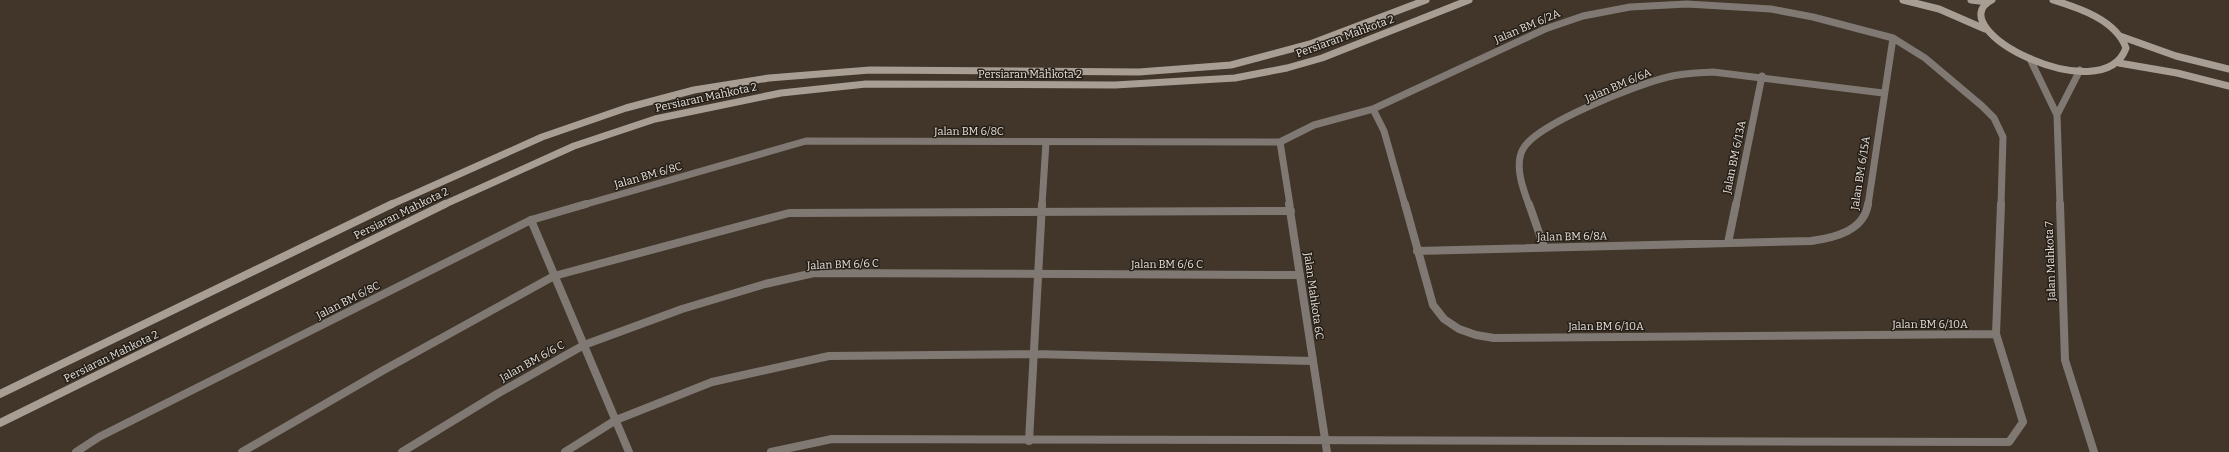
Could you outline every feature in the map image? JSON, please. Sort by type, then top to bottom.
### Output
[{"type":"main road","name":"Persiaran Mahkota 2","points":[[0,394],[448,177],[538,138],[616,110],[671,95],[787,76],[870,70],[1139,72],[1231,65],[1310,44],[1426,0]]},
{"type":"main road","name":"Persiaran Mahkota 2","points":[[0,423],[436,208],[574,146],[655,119],[726,103],[781,93],[866,84],[1115,85],[1235,78],[1287,68],[1322,58],[1469,0]]},
{"type":"main road","points":[[1903,0],[1939,10],[1985,29],[2006,46],[2030,59],[2056,66],[2080,70],[2109,67],[2119,63],[2125,55],[2125,46],[2120,36]]},
{"type":"main road","points":[[1971,0],[1990,1]]},
{"type":"main road","points":[[2053,0],[2062,1],[2097,17],[2120,36],[2176,56],[2229,69]]},
{"type":"main road","points":[[1985,29],[1980,19],[1981,9],[1990,1]]},
{"type":"main road","points":[[2119,63],[2177,73],[2229,86]]},
{"type":"main road","points":[[866,84],[870,70]]},
{"type":"street","name":"Jalan BM 6/2A","points":[[1280,142],[1314,125],[1373,109],[1545,29],[1583,16],[1630,8],[1687,4],[1771,10],[1813,17],[1893,38],[1926,58],[1988,112],[2002,131],[2004,144],[1996,334],[2023,422],[2008,442],[1325,440]]},
{"type":"street","name":"Jalan BM 6/15A","points":[[1728,243],[1821,240],[1847,232],[1859,224],[1865,215],[1868,206],[1883,93],[1893,38]]},
{"type":"street","points":[[2030,59],[2057,115]]},
{"type":"street","name":"Jalan Mahkota 7","points":[[2080,70],[2057,115],[2065,360],[2094,452]]},
{"type":"street","name":"Jalan BM 6/6A","points":[[1544,247],[1519,167],[1523,149],[1536,134],[1648,81],[1696,72],[1762,76],[1883,93]]},
{"type":"street","name":"Jalan BM 6/13A","points":[[1728,243],[1762,76]]},
{"type":"street","name":"Jalan BM 6/10A","points":[[1373,109],[1384,131],[1431,299],[1436,311],[1447,321],[1463,331],[1486,337],[1996,334]]},
{"type":"street","name":"Jalan BM 6/8C","points":[[76,452],[99,437],[531,220],[806,141],[1280,142]]},
{"type":"street","points":[[1029,441],[1046,142]]},
{"type":"street","name":"Jalan Mahkota 6C","points":[[1280,142],[1327,452]]},
{"type":"street","points":[[242,452],[382,371],[554,276],[789,213],[1042,211],[1291,212]]},
{"type":"street","points":[[531,220],[629,452]]},
{"type":"street","name":"Jalan BM 6/8A","points":[[1417,251],[1728,243]]},
{"type":"street","name":"Jalan BM 6/6 C","points":[[402,452],[496,394],[584,344],[682,309],[766,284],[814,273],[1300,275]]},
{"type":"street","points":[[566,452],[616,420],[712,382],[829,356],[1034,354],[1313,361]]},
{"type":"street","points":[[771,452],[832,439],[1029,441],[1325,440]]}]
